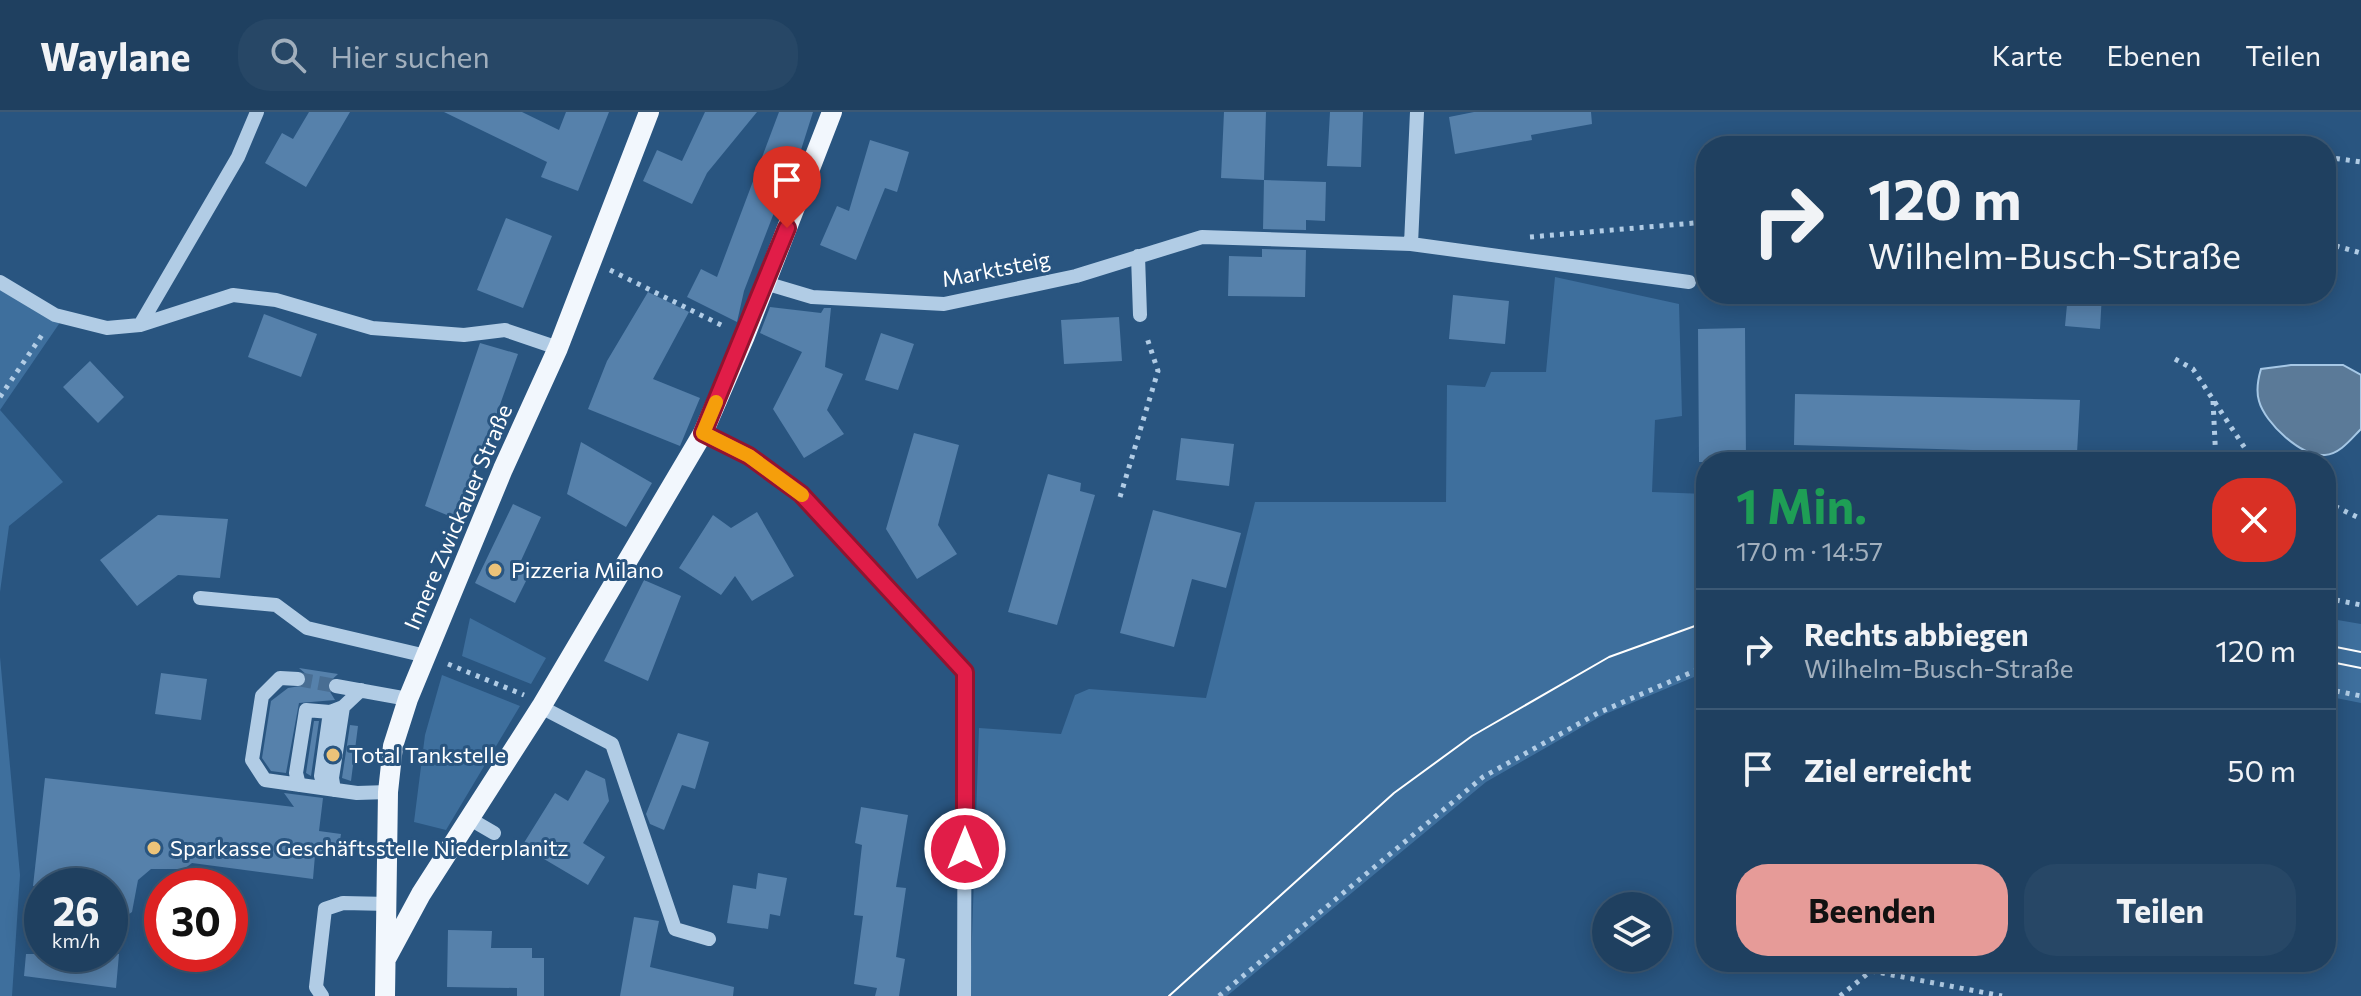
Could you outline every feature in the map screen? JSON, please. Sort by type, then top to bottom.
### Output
[{"type":"main road","name":"Innere Zwickauer Straße","points":[[385,996],[389,904],[388,792],[393,746],[408,699],[503,469],[558,348],[649,112]]},
{"type":"main road","points":[[387,957],[421,894],[541,707],[703,433],[745,336],[832,112]]},
{"type":"main road","points":[[389,904],[421,894]]},
{"type":"street","points":[[140,325],[238,157],[257,112]]},
{"type":"street","points":[[1411,244],[1417,112]]},
{"type":"street","name":"Marktsteig","points":[[765,283],[812,297],[944,304],[1076,276],[1202,237],[1411,244],[1689,282]]},
{"type":"street","points":[[1138,256],[1140,315]]},
{"type":"street","points":[[0,282],[55,315],[107,328],[140,325],[233,295],[276,300],[372,328],[464,335],[505,330],[558,348]]},
{"type":"street","points":[[703,433],[749,456],[801,494],[965,672],[964,996]]},
{"type":"street","points":[[200,598],[276,605],[307,628],[426,656]]},
{"type":"street","points":[[298,679],[280,678],[262,696],[252,760],[265,780],[330,789],[388,792]]},
{"type":"street","points":[[336,686],[408,699]]},
{"type":"street","points":[[299,785],[296,773],[306,710],[336,710],[361,690]]},
{"type":"street","points":[[541,707],[612,744],[675,929],[709,939]]},
{"type":"street","points":[[330,789],[336,710]]},
{"type":"street","points":[[470,819],[494,833]]},
{"type":"street","points":[[322,996],[316,987],[325,909],[343,903],[389,904]]},
{"type":"path","points":[[2336,158],[2361,162]]},
{"type":"path","points":[[1514,238],[1696,223]]},
{"type":"path","points":[[2336,246],[2361,253]]},
{"type":"path","points":[[591,261],[745,336]]},
{"type":"path","points":[[0,397],[55,315]]},
{"type":"path","points":[[1120,497],[1158,371],[1140,315]]},
{"type":"path","points":[[2175,359],[2193,369],[2247,452]]},
{"type":"path","points":[[2213,400],[2216,452]]},
{"type":"path","points":[[2336,507],[2361,519]]},
{"type":"path","points":[[2336,600],[2361,605]]},
{"type":"path","points":[[426,656],[521,693],[541,707]]},
{"type":"path","points":[[1219,996],[1483,777],[1598,713],[1696,670]]},
{"type":"path","points":[[2336,691],[2361,696]]},
{"type":"path","points":[[1840,996],[1870,972]]},
{"type":"path","points":[[1876,972],[2002,996]]},
{"type":"shaded area","points":[[1555,277],[1679,304],[1682,416],[1655,420],[1652,492],[1696,494],[1696,676],[1603,715],[1486,782],[1227,996],[970,996],[979,728],[1061,734],[1075,695],[1089,689],[1206,698],[1255,502],[1446,502],[1447,385],[1485,387],[1491,372],[1546,372]]},
{"type":"shaded area","points":[[0,289],[61,321],[0,410]]},
{"type":"shaded area","points":[[2291,365],[2343,365],[2361,375],[2361,429],[2336,452],[2310,452],[2295,445],[2276,428],[2263,410],[2258,393],[2261,369]]},
{"type":"shaded area","points":[[0,410],[63,482],[9,526],[0,592]]},
{"type":"shaded area","points":[[470,618],[546,658],[531,684],[462,656]]},
{"type":"shaded area","points":[[2336,620],[2361,624],[2361,703],[2336,698]]},
{"type":"shaded area","points":[[0,657],[20,875],[12,996],[0,996]]},
{"type":"shaded area","points":[[442,675],[520,706],[446,830],[414,822],[425,735]]},
{"type":"building","points":[[309,112],[350,112],[306,187],[265,163],[282,133],[293,139]]},
{"type":"building","points":[[444,112],[522,112],[559,130],[566,112],[609,112],[578,191],[541,177],[547,162]]},
{"type":"building","points":[[705,112],[757,112],[707,173],[692,204],[643,181],[657,150],[682,161]]},
{"type":"building","points":[[779,112],[813,112],[794,172],[790,171],[744,291],[737,322],[687,297],[701,269],[717,277]]},
{"type":"building","points":[[1224,112],[1266,112],[1264,180],[1221,178]]},
{"type":"building","points":[[1330,112],[1363,112],[1361,167],[1327,166]]},
{"type":"building","points":[[1474,112],[1591,112],[1592,124],[1531,135],[1532,140],[1455,154],[1449,117]]},
{"type":"building","points":[[870,140],[909,152],[897,192],[885,188],[856,260],[820,245],[837,206],[849,211]]},
{"type":"building","points":[[1264,180],[1326,182],[1325,221],[1306,220],[1306,230],[1263,229]]},
{"type":"building","points":[[506,218],[552,236],[523,308],[477,290]]},
{"type":"building","points":[[1262,249],[1306,250],[1305,297],[1228,296],[1229,256],[1262,257]]},
{"type":"building","points":[[648,292],[689,312],[653,379],[700,398],[680,446],[588,409],[607,361]]},
{"type":"building","points":[[1453,295],[1509,301],[1505,344],[1449,339]]},
{"type":"building","points":[[2067,304],[2101,304],[2100,329],[2065,326]]},
{"type":"building","points":[[770,307],[821,313],[824,308],[831,308],[825,367],[843,374],[827,410],[844,434],[804,458],[773,409],[802,352],[760,333]]},
{"type":"building","points":[[264,314],[317,334],[301,377],[248,357]]},
{"type":"building","points":[[1119,317],[1122,361],[1064,364],[1061,320]]},
{"type":"building","points":[[1745,328],[1746,452],[1699,452],[1698,329]]},
{"type":"building","points":[[881,333],[914,344],[898,390],[865,380]]},
{"type":"building","points":[[480,343],[518,354],[459,520],[425,506]]},
{"type":"building","points":[[90,361],[124,397],[98,423],[63,387]]},
{"type":"building","points":[[1795,394],[2080,400],[2077,452],[1794,445]]},
{"type":"building","points":[[914,433],[959,445],[938,525],[957,554],[917,579],[886,529]]},
{"type":"building","points":[[1181,438],[1234,444],[1229,486],[1176,480]]},
{"type":"building","points":[[581,442],[652,483],[626,527],[567,494]]},
{"type":"building","points":[[1048,474],[1081,483],[1080,491],[1095,495],[1057,625],[1008,612]]},
{"type":"building","points":[[513,504],[541,517],[519,565],[531,571],[515,603],[475,583]]},
{"type":"building","points":[[1153,510],[1241,533],[1226,588],[1192,579],[1174,647],[1120,633]]},
{"type":"building","points":[[757,512],[794,576],[752,601],[735,576],[721,595],[679,568],[713,515],[731,528]]},
{"type":"building","points":[[158,515],[228,519],[220,578],[178,575],[137,606],[100,560]]},
{"type":"building","points":[[644,580],[681,596],[648,681],[604,661]]},
{"type":"building","points":[[299,668],[338,674],[326,685],[335,700],[299,703],[286,773],[271,771],[262,758],[271,701],[288,688],[306,685],[307,675]]},
{"type":"building","points":[[161,673],[207,679],[201,720],[155,714]]},
{"type":"building","points":[[314,721],[319,721],[311,776],[306,773]]},
{"type":"building","points":[[350,725],[358,726],[351,781],[342,778]]},
{"type":"building","points":[[678,733],[709,742],[695,789],[682,785],[664,830],[650,824],[646,814]]},
{"type":"building","points":[[586,770],[605,779],[609,801],[583,843],[605,857],[588,885],[522,846],[555,793],[568,801]]},
{"type":"building","points":[[45,778],[294,807],[284,793],[323,798],[319,831],[341,834],[337,858],[315,855],[313,879],[192,863],[185,868],[144,868],[144,875],[138,880],[132,912],[128,915],[128,868],[35,868]]},
{"type":"building","points":[[861,807],[908,815],[896,887],[906,888],[896,957],[905,959],[899,996],[875,996],[877,988],[854,984],[863,916],[854,915],[862,845],[855,843]]},
{"type":"building","points":[[758,873],[787,878],[780,916],[770,914],[768,929],[727,923],[733,885],[756,889]]},
{"type":"building","points":[[634,917],[659,921],[650,967],[734,987],[733,996],[620,996]]},
{"type":"building","points":[[448,930],[492,931],[491,948],[532,948],[532,958],[544,958],[544,996],[517,996],[517,988],[447,987]]},
{"type":"building","points":[[24,972],[117,972],[116,988],[24,976]]},
{"type":"tunnel","points":[[298,679],[336,686]]},
{"type":"tram line","points":[[1169,996],[1394,793],[1472,736],[1609,657],[1696,626]]},
{"type":"tram line","points":[[2336,647],[2361,652]]},
{"type":"tram line","points":[[2336,663],[2361,668]]},
{"type":"slow traffic","points":[[716,402],[703,433],[749,456],[802,495]]},
{"type":"place","name":"Pizzeria Milano","points":[[495,570]]},
{"type":"place","name":"Total Tankstelle","points":[[333,755]]},
{"type":"place","name":"Sparkasse Geschäftsstelle Niederplanitz","points":[[154,848]]},
{"type":"route","points":[[787,228],[703,433],[749,456],[801,494],[965,672],[965,849]]}]
